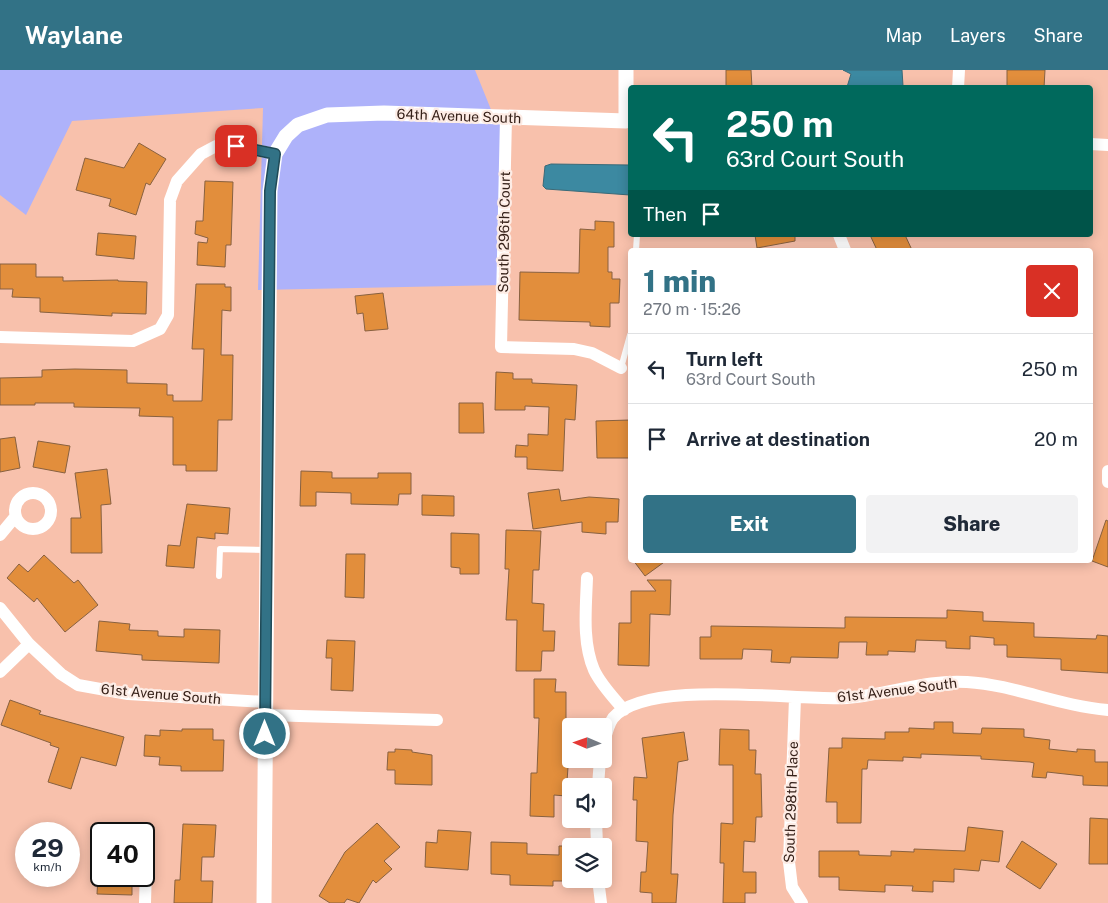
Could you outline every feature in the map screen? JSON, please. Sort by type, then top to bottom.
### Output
[{"type":"street","points":[[626,70],[628,121]]},
{"type":"street","points":[[958,70],[958,85]]},
{"type":"street","name":"64th Avenue South","points":[[275,154],[281,142],[292,129],[315,118],[350,113],[628,121]]},
{"type":"street","name":"South 296th Court","points":[[506,118],[501,347],[574,350],[592,353],[621,368]]},
{"type":"street","points":[[1093,144],[1108,145]]},
{"type":"street","points":[[0,337],[133,342],[160,329],[168,315],[170,200],[177,181],[201,154],[216,146],[236,146],[275,154],[270,191],[264,903]]},
{"type":"street","points":[[1108,471],[1108,482]]},
{"type":"street","points":[[0,534],[16,516]]},
{"type":"street","points":[[587,578],[587,635],[591,661],[599,679],[624,710],[612,720]]},
{"type":"street","name":"61st Avenue South","points":[[0,608],[29,644],[61,674],[78,685],[128,694],[265,708],[437,720]]},
{"type":"street","points":[[0,672],[29,644]]},
{"type":"street","name":"61st Avenue South","points":[[624,710],[640,703],[670,696],[857,697],[924,684],[964,682],[1000,686],[1070,705],[1108,710]]},
{"type":"street","name":"South 298th Place","points":[[794,698],[789,862],[792,887],[802,903]]},
{"type":"street","points":[[145,887],[145,903]]},
{"type":"street","points":[[599,888],[601,903]]},
{"type":"lane","points":[[621,368],[628,342]]},
{"type":"lane","points":[[219,576],[220,549],[266,550]]},
{"type":"shaded area","points":[[0,70],[475,70],[494,117],[506,117],[503,285],[258,290],[263,108],[72,121],[26,215],[0,195]]},
{"type":"shaded area","points":[[843,70],[902,70],[903,85],[848,85],[851,74]]},
{"type":"shaded area","points":[[551,164],[628,165],[628,195],[546,189],[543,186],[545,166]]},
{"type":"building","points":[[726,70],[751,70],[752,85],[726,85]]},
{"type":"building","points":[[1007,70],[1045,70],[1044,85],[1007,85]]},
{"type":"building","points":[[139,143],[166,159],[150,185],[146,183],[136,215],[109,206],[111,199],[76,190],[85,158],[124,168]]},
{"type":"building","points":[[205,181],[233,182],[231,245],[226,245],[225,267],[197,265],[198,242],[207,243],[208,238],[195,234],[196,221],[203,221]]},
{"type":"building","points":[[595,221],[614,222],[614,247],[608,247],[608,272],[612,272],[612,279],[620,279],[619,303],[610,303],[610,327],[590,326],[590,322],[519,320],[520,272],[579,273],[580,229],[595,230]]},
{"type":"building","points":[[98,233],[136,236],[134,259],[96,255]]},
{"type":"building","points":[[755,237],[795,237],[795,241],[757,248]]},
{"type":"building","points":[[871,237],[906,237],[911,248],[876,248]]},
{"type":"building","points":[[0,264],[36,264],[36,277],[63,277],[63,281],[118,280],[147,282],[146,314],[112,313],[112,316],[40,312],[40,298],[12,297],[13,289],[0,289]]},
{"type":"building","points":[[196,284],[225,284],[225,287],[231,287],[231,311],[222,310],[221,355],[233,355],[232,420],[218,420],[217,471],[186,471],[186,465],[173,465],[173,417],[139,416],[140,408],[74,407],[74,403],[0,405],[0,378],[42,377],[42,370],[75,369],[127,370],[127,383],[167,384],[167,395],[173,395],[173,401],[202,401],[204,349],[192,349]]},
{"type":"building","points":[[383,293],[388,329],[365,331],[363,313],[357,314],[355,296]]},
{"type":"building","points":[[496,372],[513,373],[513,379],[532,379],[532,383],[577,385],[575,420],[565,419],[563,471],[527,469],[527,457],[515,457],[516,445],[528,446],[528,434],[548,435],[549,407],[525,406],[525,410],[495,410]]},
{"type":"building","points":[[459,403],[483,403],[484,433],[459,433]]},
{"type":"building","points":[[628,420],[628,458],[597,458],[596,421]]},
{"type":"building","points":[[15,437],[20,468],[0,472],[0,439]]},
{"type":"building","points":[[38,441],[70,446],[65,473],[33,467]]},
{"type":"building","points":[[107,469],[111,504],[101,505],[102,553],[71,553],[71,518],[81,518],[75,473]]},
{"type":"building","points":[[301,471],[332,472],[332,478],[378,478],[378,473],[411,473],[411,494],[399,494],[398,505],[351,504],[351,493],[316,492],[316,506],[300,506]]},
{"type":"building","points":[[559,489],[561,501],[589,497],[619,499],[618,522],[606,522],[606,534],[582,532],[582,522],[533,529],[528,493]]},
{"type":"building","points":[[422,495],[454,496],[454,516],[422,515]]},
{"type":"building","points":[[187,504],[230,508],[228,534],[215,533],[215,539],[197,537],[194,568],[166,566],[168,545],[180,546]]},
{"type":"building","points":[[1106,520],[1108,521],[1108,567],[1093,561]]},
{"type":"building","points":[[506,530],[541,531],[539,570],[533,570],[532,603],[544,604],[543,631],[555,631],[554,651],[542,651],[541,671],[516,671],[517,620],[506,620],[509,569],[505,569]]},
{"type":"building","points":[[451,533],[479,534],[479,574],[460,574],[460,568],[451,567]]},
{"type":"building","points":[[346,554],[365,554],[364,598],[345,597]]},
{"type":"building","points":[[44,555],[74,583],[78,580],[98,605],[65,632],[37,598],[34,602],[7,578],[19,564],[28,572]]},
{"type":"building","points":[[635,563],[663,563],[645,576]]},
{"type":"building","points":[[647,580],[671,580],[670,615],[650,614],[649,666],[618,665],[619,623],[631,623],[631,591],[656,591]]},
{"type":"building","points":[[947,610],[983,612],[983,621],[1034,623],[1034,637],[1096,639],[1097,635],[1108,636],[1108,673],[1061,670],[1061,659],[1007,657],[1007,645],[994,645],[994,638],[970,636],[970,649],[946,648],[946,641],[916,640],[915,652],[888,651],[888,655],[866,655],[867,642],[839,642],[838,658],[791,657],[790,663],[771,662],[772,650],[743,649],[742,659],[700,659],[700,637],[711,637],[711,626],[845,628],[845,617],[947,618]]},
{"type":"building","points":[[99,621],[130,624],[129,630],[158,631],[158,636],[184,637],[184,629],[220,630],[219,663],[142,660],[142,655],[96,651]]},
{"type":"building","points":[[327,640],[355,641],[353,691],[331,690],[332,658],[326,658]]},
{"type":"building","points":[[534,679],[556,679],[555,692],[566,692],[566,718],[562,718],[562,768],[568,768],[567,778],[562,778],[562,796],[554,795],[554,817],[530,816],[531,773],[537,773],[539,718],[534,718]]},
{"type":"building","points":[[10,700],[41,711],[39,714],[124,737],[116,766],[81,757],[71,789],[48,782],[59,748],[50,745],[51,743],[1,725]]},
{"type":"building","points":[[934,722],[953,722],[953,733],[981,734],[982,728],[1024,729],[1024,737],[1050,740],[1049,749],[1077,752],[1077,749],[1095,750],[1095,762],[1108,762],[1108,786],[1083,785],[1083,776],[1047,772],[1046,778],[1032,777],[1034,763],[981,759],[981,756],[921,754],[921,758],[903,757],[903,761],[868,760],[867,769],[862,769],[861,823],[837,823],[837,802],[826,802],[829,748],[842,748],[842,738],[885,739],[885,732],[909,732],[909,728],[934,729]]},
{"type":"building","points":[[182,729],[213,729],[213,740],[224,740],[223,771],[181,771],[181,766],[159,765],[160,757],[144,756],[145,735],[160,736],[160,730],[182,731]]},
{"type":"building","points":[[720,729],[749,730],[749,750],[756,750],[755,774],[761,774],[762,817],[756,817],[755,842],[744,841],[743,872],[756,872],[756,893],[745,893],[745,903],[723,903],[724,863],[720,863],[721,823],[733,824],[733,765],[719,765]]},
{"type":"building","points":[[684,732],[688,760],[678,762],[673,815],[671,874],[678,874],[676,903],[652,903],[652,893],[640,892],[641,872],[646,872],[648,842],[636,841],[637,800],[633,800],[634,777],[647,778],[642,738]]},
{"type":"building","points":[[395,749],[412,750],[412,752],[432,755],[432,785],[395,784],[395,770],[387,770],[388,752],[395,752]]},
{"type":"building","points":[[1090,818],[1108,819],[1108,864],[1089,864]]},
{"type":"building","points":[[377,823],[400,847],[384,861],[392,869],[376,883],[373,880],[359,903],[347,899],[344,903],[330,903],[319,896],[345,852]]},
{"type":"building","points":[[183,824],[216,825],[214,857],[202,857],[201,881],[213,881],[212,903],[174,903],[175,880],[180,880]]},
{"type":"building","points":[[968,827],[1003,831],[999,862],[981,860],[979,871],[954,869],[954,882],[933,881],[933,892],[912,891],[913,886],[885,885],[885,892],[839,890],[839,877],[819,877],[819,851],[859,851],[859,855],[891,856],[891,851],[914,852],[914,849],[965,851]]},
{"type":"building","points":[[438,830],[471,832],[468,870],[425,867],[426,842],[437,843]]},
{"type":"building","points":[[1022,841],[1057,864],[1040,889],[1006,867]]},
{"type":"building","points":[[491,842],[527,843],[527,854],[559,855],[559,846],[562,846],[562,881],[553,881],[553,886],[510,885],[510,875],[491,874]]},
{"type":"building","points":[[97,887],[132,887],[132,895],[97,894]]},
{"type":"route","points":[[236,146],[275,154],[270,191],[265,734]]}]
